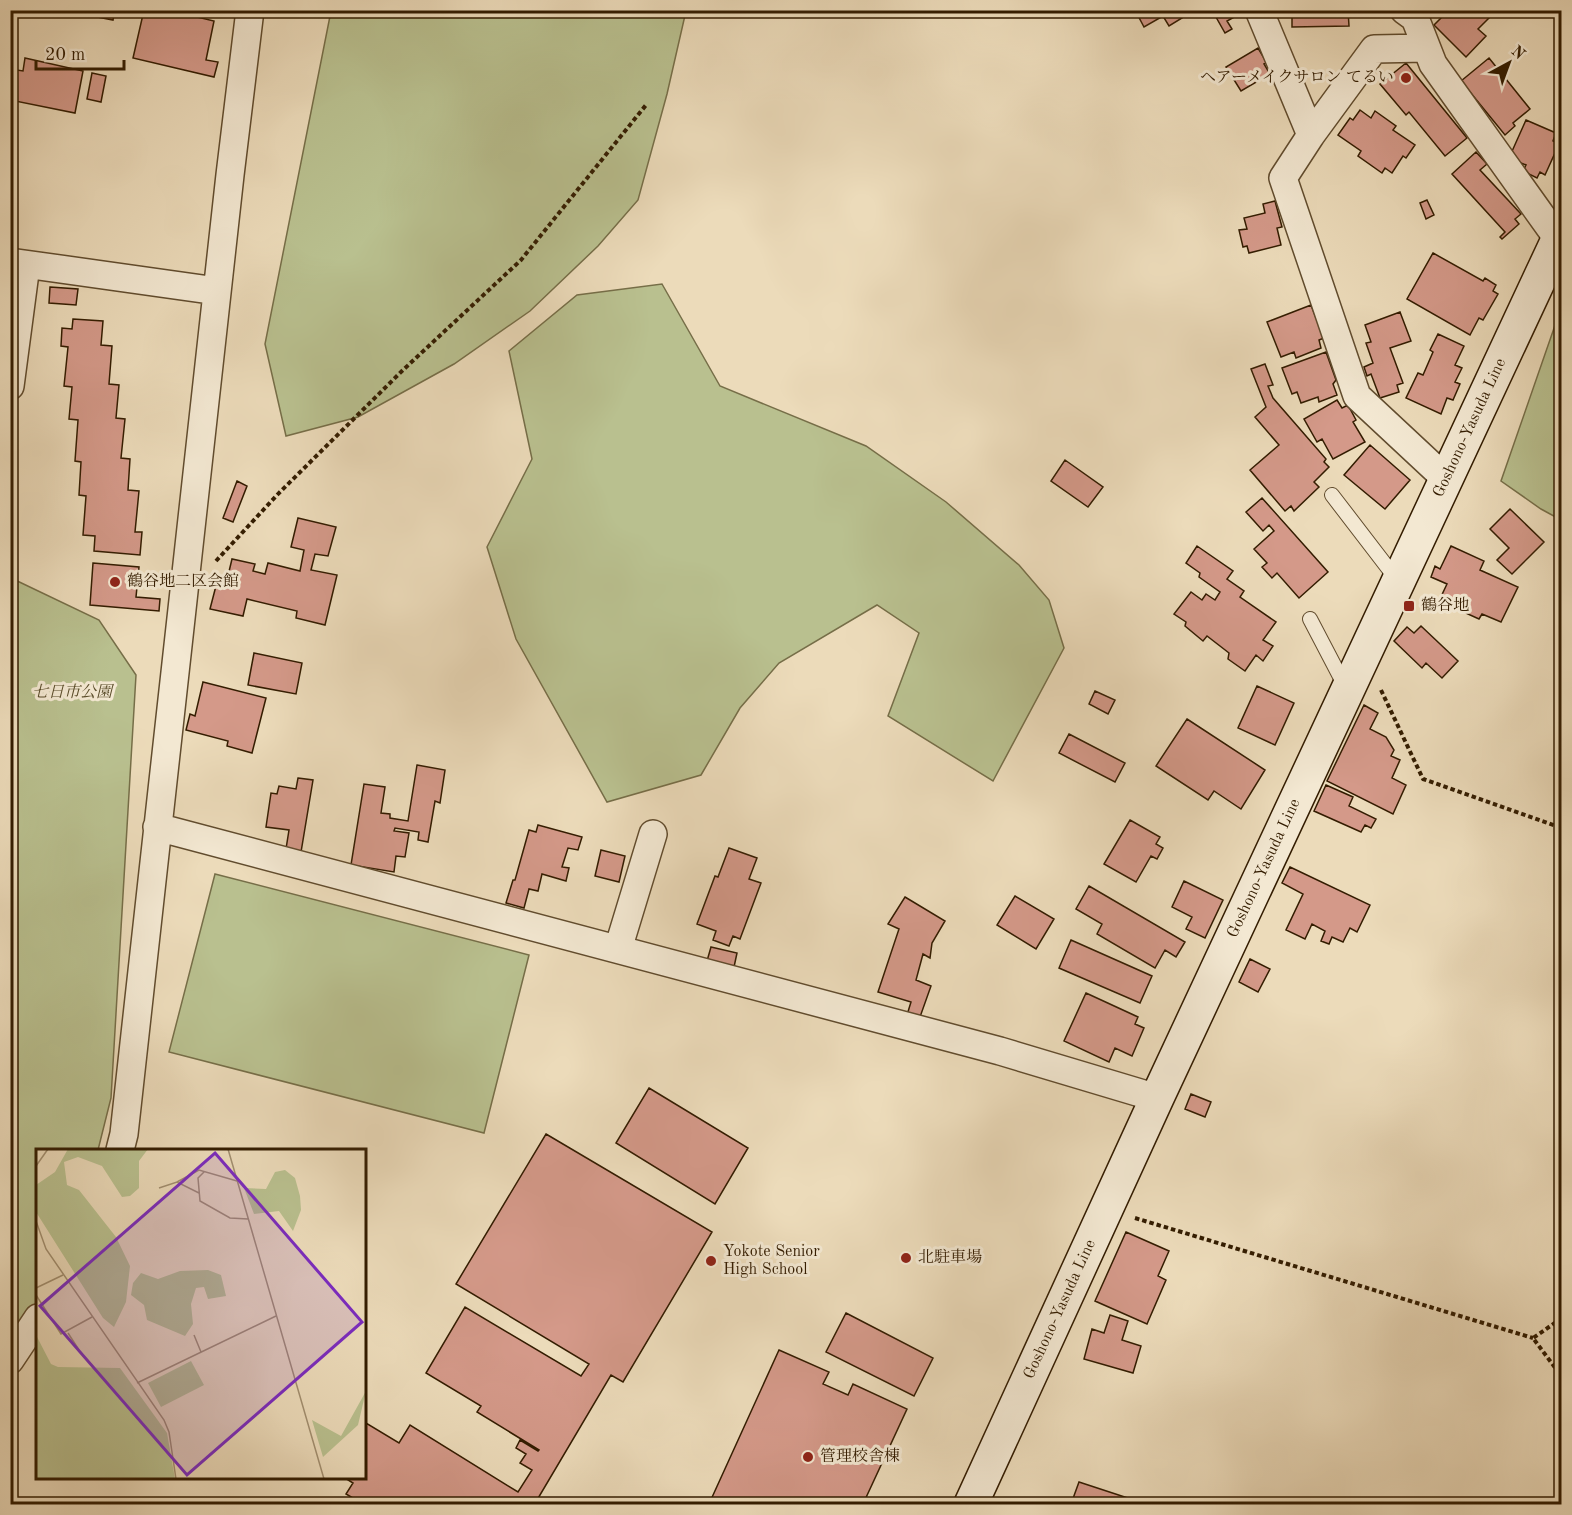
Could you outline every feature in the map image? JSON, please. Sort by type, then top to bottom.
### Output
[{"type":"main road","name":"Goshono-Yasuda Line","points":[[971,1504],[1156,1098],[1560,235]]},
{"type":"street","points":[[120,1149],[124,1134],[250,10]]},
{"type":"street","points":[[1259,10],[1311,135]]},
{"type":"street","points":[[1404,10],[1415,18],[1432,64],[1560,235]]},
{"type":"street","points":[[1426,48],[1374,50],[1311,135],[1283,178],[1357,396],[1446,479]]},
{"type":"street","points":[[10,386],[18,263],[217,291]]},
{"type":"street","points":[[157,827],[1000,1051],[1156,1098]]},
{"type":"street","points":[[618,949],[653,834]]},
{"type":"street","points":[[10,1359],[36,1321]]},
{"type":"lane","points":[[1332,495],[1398,581]]},
{"type":"lane","points":[[1310,619],[1347,690]]},
{"type":"path","points":[[215,562],[279,493],[395,378],[521,260],[646,105]]},
{"type":"path","points":[[1364,654],[1423,779],[1562,828]]},
{"type":"path","points":[[1106,1209],[1533,1338],[1562,1377]]},
{"type":"path","points":[[1533,1338],[1562,1318]]},
{"type":"green space","points":[[331,11],[686,11],[667,94],[638,200],[598,246],[530,311],[454,364],[358,417],[286,436],[265,344]]},
{"type":"green space","points":[[662,284],[720,386],[866,446],[946,502],[1019,565],[1049,600],[1064,648],[993,781],[888,716],[919,633],[877,605],[779,663],[740,708],[701,775],[607,802],[516,639],[487,547],[532,459],[509,351],[577,295]]},
{"type":"green space","points":[[1561,308],[1561,520],[1501,481]]},
{"type":"green space","name":"七日市公園","points":[[11,578],[99,620],[136,675],[111,1098],[98,1149],[36,1149],[36,1304],[11,1348]]},
{"type":"green space","points":[[215,874],[529,955],[484,1133],[169,1052]]},
{"type":"building","points":[[73,10],[115,10],[113,20],[72,12]]},
{"type":"building","points":[[144,10],[168,10],[214,21],[206,60],[218,62],[214,77],[133,58]]},
{"type":"building","points":[[1135,10],[1177,10],[1182,18],[1169,26],[1163,16],[1144,27]]},
{"type":"building","points":[[1212,10],[1245,11],[1227,21],[1232,29],[1225,33]]},
{"type":"building","points":[[1286,10],[1348,10],[1349,26],[1292,27],[1292,16],[1286,16]]},
{"type":"building","points":[[1433,10],[1482,10],[1489,18],[1478,29],[1486,36],[1466,57],[1434,25],[1441,18]]},
{"type":"building","points":[[1258,48],[1267,63],[1264,64],[1270,74],[1241,91],[1226,67]]},
{"type":"building","points":[[25,58],[83,71],[75,113],[10,100],[10,82],[14,82],[17,70],[23,71]]},
{"type":"building","points":[[1489,58],[1530,109],[1513,123],[1515,126],[1505,135],[1461,81]]},
{"type":"building","points":[[1406,63],[1467,138],[1445,156],[1409,112],[1406,115],[1380,84]]},
{"type":"building","points":[[92,73],[106,76],[101,102],[87,99]]},
{"type":"building","points":[[1360,110],[1371,118],[1375,111],[1396,126],[1393,130],[1415,145],[1406,158],[1403,156],[1392,173],[1385,168],[1382,173],[1358,156],[1361,151],[1338,135],[1350,118],[1353,120]]},
{"type":"building","points":[[1526,120],[1556,133],[1553,141],[1559,144],[1545,175],[1540,172],[1537,178],[1523,171],[1526,165],[1509,158]]},
{"type":"building","points":[[1476,152],[1487,164],[1480,170],[1521,214],[1515,219],[1519,224],[1502,239],[1500,237],[1505,232],[1452,174]]},
{"type":"building","points":[[1427,200],[1434,215],[1426,219],[1420,203]]},
{"type":"building","points":[[1275,201],[1282,227],[1277,228],[1281,245],[1249,253],[1247,246],[1243,247],[1239,230],[1247,229],[1244,218],[1265,213],[1263,204]]},
{"type":"building","points":[[1433,253],[1483,281],[1485,278],[1496,285],[1493,291],[1498,294],[1483,320],[1479,318],[1470,335],[1407,299]]},
{"type":"building","points":[[50,287],[78,289],[76,305],[49,303]]},
{"type":"building","points":[[1311,305],[1324,338],[1319,340],[1321,348],[1296,358],[1294,352],[1281,357],[1267,322]]},
{"type":"building","points":[[1400,312],[1411,341],[1390,348],[1403,383],[1397,385],[1399,392],[1380,398],[1371,374],[1367,376],[1364,367],[1373,363],[1366,343],[1371,342],[1365,325]]},
{"type":"building","points":[[73,319],[103,321],[101,345],[112,346],[109,384],[119,385],[116,418],[125,419],[121,458],[130,459],[128,490],[139,491],[135,532],[142,532],[140,555],[94,551],[95,536],[83,535],[86,496],[79,495],[81,462],[75,461],[78,420],[69,419],[72,387],[64,386],[68,347],[61,346],[62,328],[72,329]]},
{"type":"building","points":[[1438,334],[1464,346],[1455,365],[1462,368],[1455,382],[1460,384],[1453,400],[1447,398],[1441,414],[1406,398],[1418,373],[1423,375],[1433,352],[1430,350]]},
{"type":"building","points":[[1326,352],[1336,380],[1333,384],[1337,395],[1319,402],[1318,397],[1301,403],[1297,392],[1292,394],[1282,368]]},
{"type":"building","points":[[1265,364],[1273,385],[1268,386],[1273,398],[1326,459],[1324,462],[1329,467],[1314,482],[1319,487],[1294,511],[1291,506],[1285,511],[1250,470],[1279,445],[1255,417],[1266,407],[1251,369]]},
{"type":"building","points":[[1337,400],[1342,408],[1348,405],[1356,420],[1353,422],[1365,442],[1333,459],[1322,439],[1317,442],[1304,419]]},
{"type":"building","points":[[1370,445],[1410,480],[1385,509],[1344,475]]},
{"type":"building","points":[[1065,460],[1103,487],[1088,507],[1051,481]]},
{"type":"building","points":[[237,481],[247,486],[233,522],[223,518]]},
{"type":"building","points":[[1262,498],[1328,572],[1299,598],[1277,573],[1272,578],[1262,567],[1267,563],[1254,549],[1274,531],[1269,525],[1263,531],[1246,512]]},
{"type":"building","points":[[1510,509],[1544,542],[1512,574],[1497,560],[1509,548],[1490,529]]},
{"type":"building","points":[[298,518],[336,527],[328,556],[315,554],[311,570],[337,575],[325,625],[296,618],[297,611],[247,599],[243,616],[210,609],[217,582],[226,584],[232,559],[255,564],[253,571],[265,574],[268,563],[300,571],[304,550],[291,547]]},
{"type":"building","points":[[1197,546],[1233,571],[1227,579],[1244,591],[1240,597],[1276,622],[1263,640],[1273,646],[1263,661],[1256,655],[1245,671],[1228,659],[1229,653],[1207,636],[1203,641],[1185,626],[1186,622],[1174,614],[1191,592],[1202,600],[1206,594],[1215,600],[1220,592],[1199,577],[1200,573],[1186,563]]},
{"type":"building","points":[[1451,546],[1484,561],[1480,570],[1518,587],[1501,622],[1482,614],[1479,619],[1439,601],[1447,584],[1431,577],[1435,566],[1440,569]]},
{"type":"building","name":"鶴谷地二区会館","points":[[93,563],[139,567],[136,597],[160,599],[159,611],[90,605]]},
{"type":"building","points":[[1421,626],[1458,661],[1442,678],[1426,663],[1422,668],[1394,641],[1407,627],[1414,633]]},
{"type":"building","points":[[254,653],[302,663],[296,694],[248,685]]},
{"type":"building","points":[[203,682],[266,698],[252,753],[227,746],[228,741],[186,730],[190,714],[195,716]]},
{"type":"building","points":[[1257,686],[1294,703],[1275,745],[1238,728]]},
{"type":"building","points":[[1095,691],[1115,700],[1108,714],[1089,704]]},
{"type":"building","points":[[1364,705],[1378,713],[1370,729],[1386,737],[1394,750],[1391,756],[1400,760],[1392,778],[1406,785],[1393,814],[1327,781]]},
{"type":"building","points":[[1187,719],[1265,770],[1241,809],[1214,791],[1208,800],[1156,766]]},
{"type":"building","points":[[1069,734],[1125,763],[1115,782],[1059,753]]},
{"type":"building","points":[[417,765],[445,770],[440,803],[435,801],[428,842],[418,840],[419,832],[395,828],[394,831],[409,833],[405,857],[396,856],[394,872],[351,865],[364,784],[385,787],[381,813],[390,814],[390,818],[408,821]]},
{"type":"building","points":[[298,778],[313,780],[301,852],[286,849],[289,830],[266,827],[271,793],[277,794],[279,786],[296,789]]},
{"type":"building","points":[[1326,785],[1353,797],[1349,806],[1376,819],[1371,828],[1365,825],[1361,832],[1314,811]]},
{"type":"building","points":[[1130,820],[1160,837],[1156,844],[1163,848],[1157,859],[1151,856],[1136,882],[1104,864]]},
{"type":"building","points":[[538,825],[582,837],[578,850],[568,848],[562,867],[569,868],[566,881],[542,874],[538,891],[529,889],[524,908],[506,903],[529,830],[536,832]]},
{"type":"building","points":[[729,848],[757,858],[749,879],[761,883],[740,939],[733,936],[729,946],[713,940],[716,931],[697,924],[715,876],[718,877]]},
{"type":"building","points":[[601,850],[625,856],[619,882],[595,876]]},
{"type":"building","points":[[1290,867],[1370,905],[1357,932],[1350,928],[1343,942],[1332,937],[1329,944],[1321,941],[1325,931],[1312,924],[1305,939],[1286,930],[1303,894],[1282,883]]},
{"type":"building","points":[[1184,881],[1223,900],[1205,938],[1186,929],[1192,917],[1172,907]]},
{"type":"building","points":[[1089,886],[1185,942],[1176,957],[1165,950],[1155,968],[1097,934],[1102,924],[1076,909]]},
{"type":"building","points":[[1015,896],[1054,919],[1036,949],[997,925]]},
{"type":"building","points":[[905,897],[945,921],[932,943],[930,958],[923,954],[916,980],[931,986],[920,1017],[907,1015],[911,1002],[878,992],[899,929],[888,924]]},
{"type":"building","points":[[1071,940],[1152,976],[1140,1003],[1059,968]]},
{"type":"building","points":[[711,947],[737,953],[734,967],[707,961]]},
{"type":"building","points":[[1250,959],[1270,969],[1258,992],[1239,982]]},
{"type":"building","points":[[1086,993],[1138,1017],[1135,1024],[1144,1028],[1132,1056],[1115,1048],[1109,1062],[1064,1041]]},
{"type":"building","points":[[649,1088],[748,1148],[715,1204],[616,1143]]},
{"type":"building","points":[[1191,1094],[1211,1102],[1205,1117],[1185,1109]]},
{"type":"building","points":[[546,1134],[712,1232],[623,1382],[611,1375],[537,1500],[545,1504],[363,1504],[346,1494],[353,1483],[347,1479],[366,1479],[366,1423],[399,1443],[410,1425],[518,1492],[532,1470],[520,1463],[526,1454],[516,1448],[520,1440],[539,1450],[477,1412],[481,1406],[426,1373],[465,1307],[581,1376],[589,1364],[456,1284]]},
{"type":"building","points":[[1126,1232],[1169,1251],[1158,1276],[1166,1280],[1147,1324],[1095,1301]]},
{"type":"building","points":[[846,1313],[933,1358],[914,1396],[826,1352]]},
{"type":"building","points":[[1110,1315],[1128,1321],[1122,1340],[1141,1346],[1133,1373],[1084,1359],[1092,1329],[1104,1333]]},
{"type":"building","name":"管理校舎棟","points":[[779,1350],[829,1372],[823,1384],[848,1395],[853,1384],[907,1409],[863,1504],[709,1504]]},
{"type":"building","points":[[1079,1482],[1146,1504],[1071,1504]]},
{"type":"place","name":"ヘアーメイクサロン てるい","points":[[1406,78]]},
{"type":"place","name":"鶴谷地二区会館","points":[[115,582]]},
{"type":"place","name":"鶴谷地","points":[[1409,606]]},
{"type":"place","name":"北駐車場","points":[[906,1258]]},
{"type":"place","name":"Yokote Senior High School","points":[[711,1261]]},
{"type":"place","name":"管理校舎棟","points":[[808,1457]]}]
